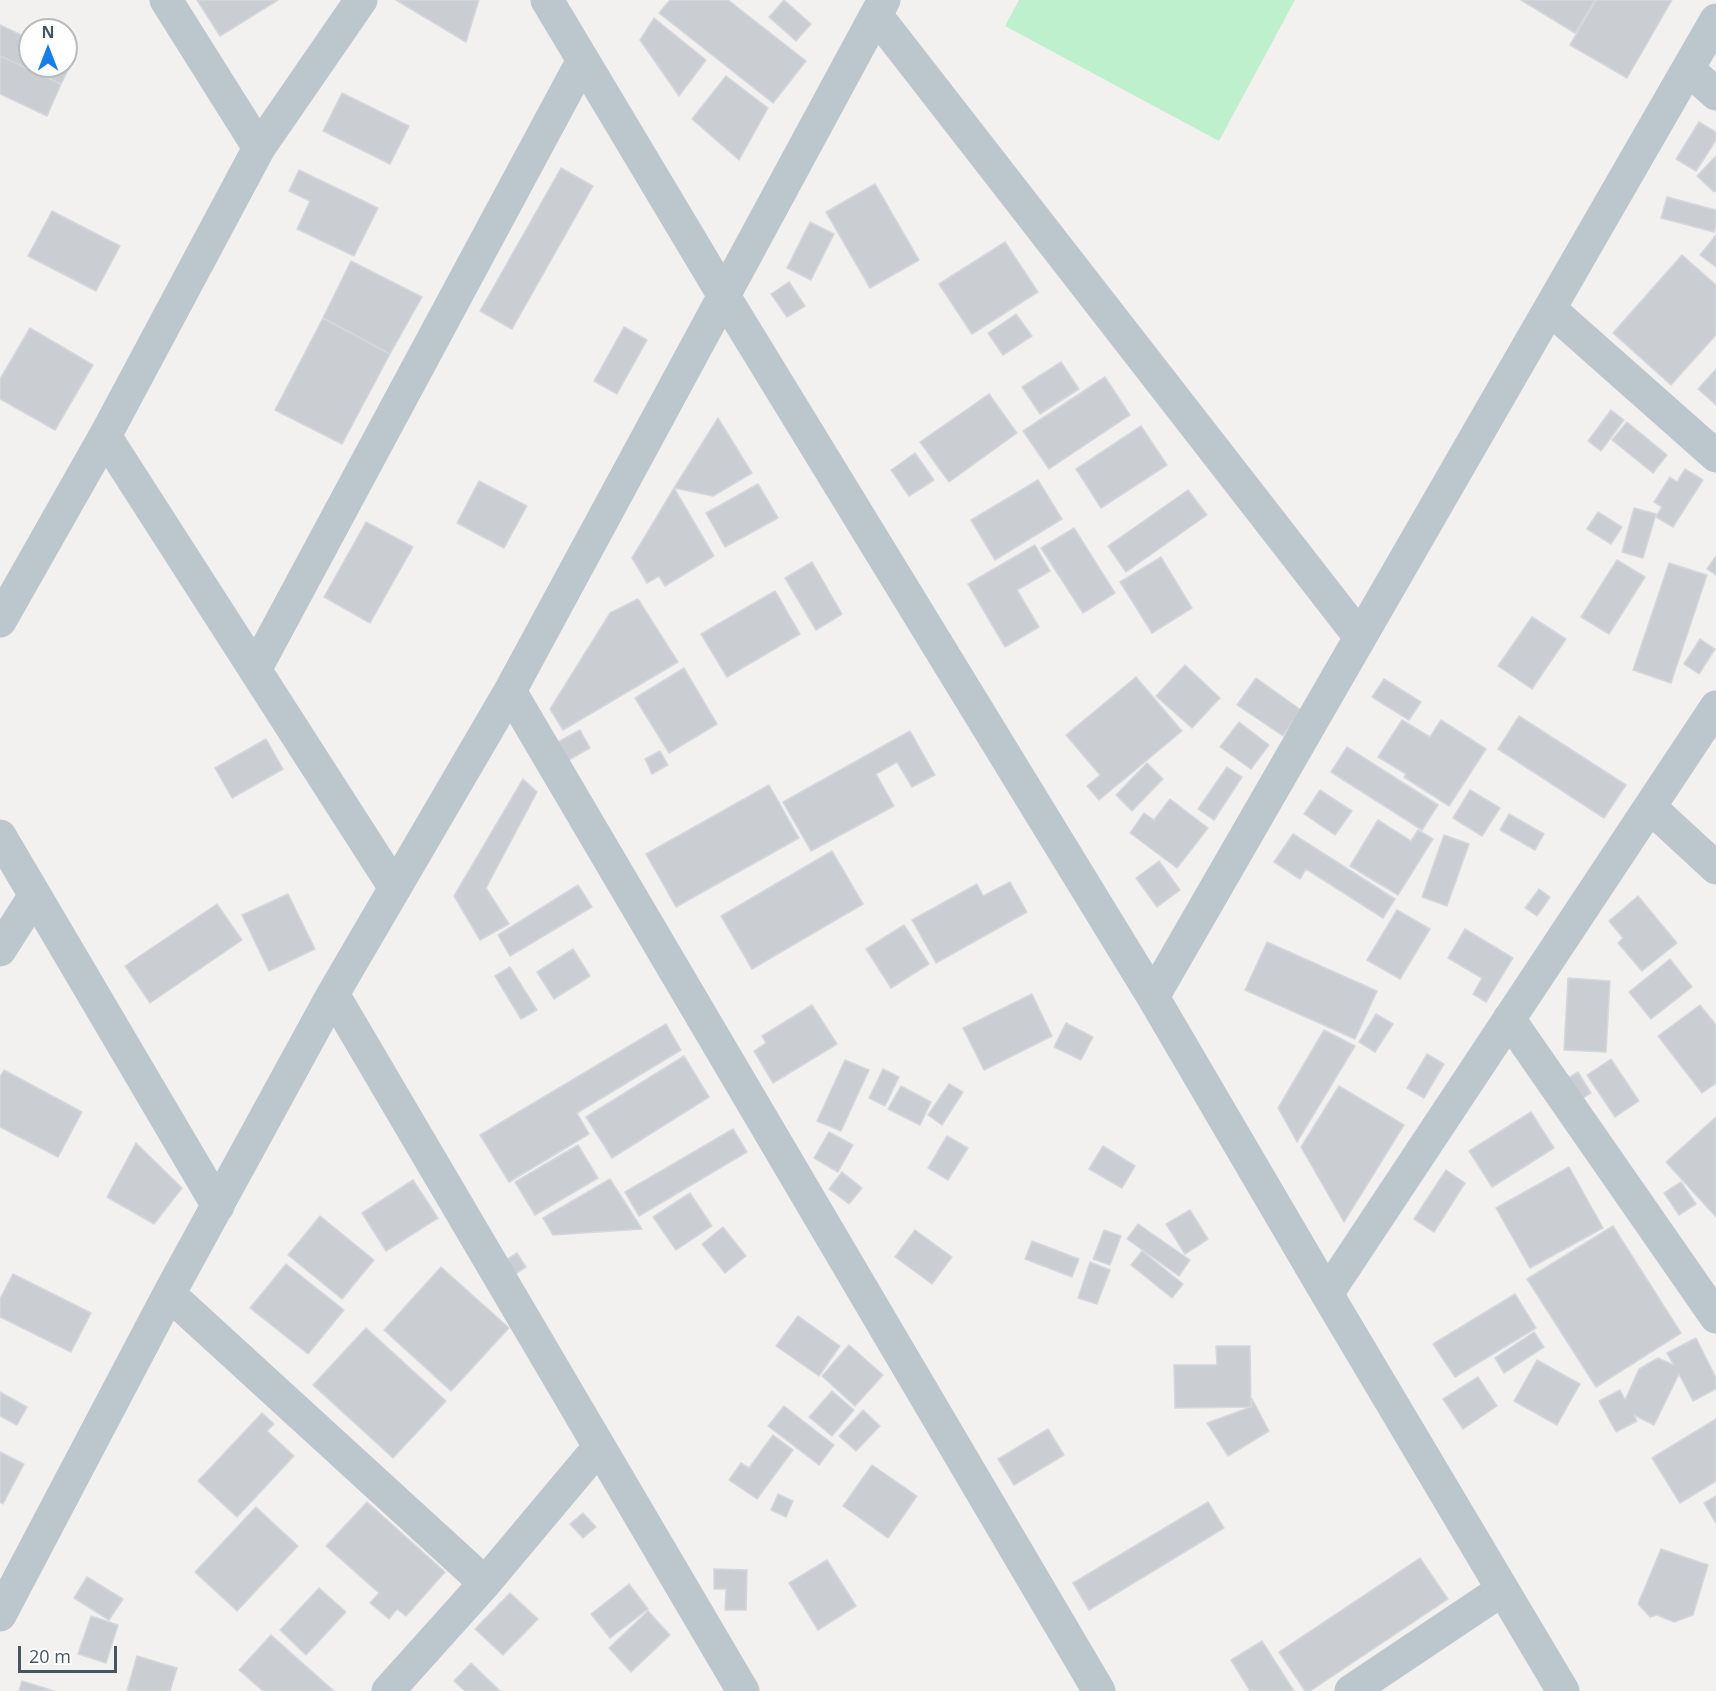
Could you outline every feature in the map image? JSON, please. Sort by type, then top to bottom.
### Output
[{"type":"street","points":[[166,0],[259,148]]},
{"type":"street","points":[[0,621],[105,436],[259,148],[361,0]]},
{"type":"street","points":[[547,0],[724,296],[1153,997],[1563,1691]]},
{"type":"street","points":[[0,1615],[169,1294],[333,994],[510,691],[880,7],[1360,637]]},
{"type":"street","points":[[1153,997],[1716,20]]},
{"type":"street","points":[[255,670],[583,60]]},
{"type":"street","points":[[1688,69],[1716,94]]},
{"type":"street","points":[[1550,309],[1716,456]]},
{"type":"street","points":[[105,436],[395,888]]},
{"type":"street","points":[[510,691],[1099,1691]]},
{"type":"street","points":[[1327,1294],[1716,707]]},
{"type":"street","points":[[1650,807],[1716,868]]},
{"type":"street","points":[[0,836],[218,1206]]},
{"type":"street","points":[[0,950],[34,895]]},
{"type":"street","points":[[333,994],[743,1691]]},
{"type":"street","points":[[1509,1018],[1716,1317]]},
{"type":"street","points":[[169,1294],[485,1583]]},
{"type":"street","points":[[388,1691],[485,1583],[599,1447]]},
{"type":"street","points":[[1351,1691],[1502,1590]]},
{"type":"green space","points":[[1019,0],[1295,0],[1219,141],[1005,26]]},
{"type":"building","points":[[197,0],[278,0],[220,36]]},
{"type":"building","points":[[396,0],[479,0],[466,42]]},
{"type":"building","points":[[670,0],[728,0],[806,61],[773,103],[659,13]]},
{"type":"building","points":[[784,0],[811,24],[796,41],[769,17]]},
{"type":"building","points":[[1521,0],[1595,0],[1575,33]]},
{"type":"building","points":[[1596,0],[1672,0],[1627,78],[1570,45]]},
{"type":"building","points":[[654,18],[706,60],[679,96],[640,40]]},
{"type":"building","points":[[0,25],[18,33],[18,64],[0,56]]},
{"type":"building","points":[[0,56],[18,64],[18,78],[48,78],[61,84],[47,116],[0,94]]},
{"type":"building","points":[[726,76],[768,108],[739,160],[692,119]]},
{"type":"building","points":[[48,78],[64,78],[61,84]]},
{"type":"building","points":[[342,93],[409,126],[390,164],[323,131]]},
{"type":"building","points":[[1699,122],[1716,132],[1716,140],[1696,171],[1676,159]]},
{"type":"building","points":[[1716,156],[1716,190],[1714,192],[1697,176]]},
{"type":"building","points":[[561,168],[593,186],[512,329],[480,311]]},
{"type":"building","points":[[299,170],[378,208],[354,256],[297,229],[310,201],[289,191]]},
{"type":"building","points":[[875,184],[919,260],[870,288],[826,212]]},
{"type":"building","points":[[1667,197],[1716,210],[1714,232],[1661,218]]},
{"type":"building","points":[[52,211],[120,246],[96,291],[28,256]]},
{"type":"building","points":[[810,222],[834,234],[811,280],[787,268]]},
{"type":"building","points":[[1716,235],[1716,267],[1700,255]]},
{"type":"building","points":[[1005,242],[1038,292],[972,334],[939,284]]},
{"type":"building","points":[[1682,255],[1716,285],[1716,335],[1671,385],[1613,333]]},
{"type":"building","points":[[351,261],[422,297],[390,354],[323,318]]},
{"type":"building","points":[[789,282],[805,306],[787,317],[771,294]]},
{"type":"building","points":[[1016,314],[1032,336],[1003,355],[988,333]]},
{"type":"building","points":[[323,318],[390,354],[342,444],[275,410]]},
{"type":"building","points":[[624,327],[647,340],[617,394],[594,381]]},
{"type":"building","points":[[30,328],[93,365],[55,430],[0,399],[0,379]]},
{"type":"building","points":[[1061,362],[1079,389],[1040,414],[1022,387]]},
{"type":"building","points":[[1716,369],[1716,405],[1698,389]]},
{"type":"building","points":[[1105,377],[1130,415],[1049,469],[1023,431]]},
{"type":"building","points":[[989,394],[1017,433],[949,482],[920,442]]},
{"type":"building","points":[[1611,410],[1624,420],[1601,451],[1588,441]]},
{"type":"building","points":[[718,418],[752,473],[713,496],[674,488]]},
{"type":"building","points":[[1627,422],[1667,455],[1653,473],[1612,440]]},
{"type":"building","points":[[1141,426],[1167,465],[1101,508],[1076,469]]},
{"type":"building","points":[[915,453],[934,480],[909,496],[891,470]]},
{"type":"building","points":[[1685,469],[1703,480],[1673,527],[1656,517],[1662,507],[1654,502],[1670,477],[1677,482]]},
{"type":"building","points":[[1038,480],[1062,519],[995,560],[971,520]]},
{"type":"building","points":[[479,481],[527,506],[504,548],[457,523]]},
{"type":"building","points":[[758,484],[778,518],[725,547],[706,513]]},
{"type":"building","points":[[674,488],[714,556],[665,586],[659,576],[647,583],[632,558]]},
{"type":"building","points":[[1188,490],[1207,515],[1126,572],[1108,546]]},
{"type":"building","points":[[1634,508],[1656,514],[1643,558],[1622,552]]},
{"type":"building","points":[[1598,512],[1622,527],[1611,544],[1587,529]]},
{"type":"building","points":[[366,522],[413,547],[370,623],[324,597]]},
{"type":"building","points":[[1074,528],[1115,593],[1083,613],[1041,548]]},
{"type":"building","points":[[1035,545],[1050,571],[1017,590],[1039,627],[1005,647],[968,584]]},
{"type":"building","points":[[1716,556],[1716,575],[1707,569]]},
{"type":"building","points":[[1161,557],[1192,608],[1152,633],[1120,582]]},
{"type":"building","points":[[1617,560],[1645,577],[1609,634],[1581,617]]},
{"type":"building","points":[[812,562],[842,614],[816,630],[785,578]]},
{"type":"building","points":[[1669,563],[1707,575],[1671,683],[1633,670]]},
{"type":"building","points":[[775,591],[800,634],[727,677],[701,634]]},
{"type":"building","points":[[638,599],[678,662],[563,730],[550,709],[610,613]]},
{"type":"building","points":[[1532,617],[1566,639],[1532,689],[1498,666]]},
{"type":"building","points":[[1700,639],[1715,649],[1699,674],[1684,664]]},
{"type":"building","points":[[1185,665],[1220,698],[1192,728],[1156,696]]},
{"type":"building","points":[[684,668],[717,724],[669,753],[635,698]]},
{"type":"building","points":[[1136,677],[1182,731],[1099,800],[1087,786],[1100,775],[1066,735]]},
{"type":"building","points":[[1256,678],[1301,710],[1283,736],[1237,705]]},
{"type":"building","points":[[1384,679],[1421,702],[1409,720],[1372,697]]},
{"type":"building","points":[[1519,716],[1626,785],[1604,818],[1498,749]]},
{"type":"building","points":[[1402,720],[1430,737],[1441,720],[1486,749],[1449,806],[1404,777],[1406,774],[1378,757]]},
{"type":"building","points":[[1239,722],[1269,745],[1251,769],[1220,747]]},
{"type":"building","points":[[580,730],[590,748],[567,761],[556,743]]},
{"type":"building","points":[[910,731],[935,775],[912,787],[897,762],[876,774],[894,806],[811,851],[783,802]]},
{"type":"building","points":[[266,739],[283,769],[232,798],[215,768]]},
{"type":"building","points":[[1347,747],[1438,805],[1422,830],[1331,772]]},
{"type":"building","points":[[660,751],[668,765],[652,774],[645,759]]},
{"type":"building","points":[[1147,763],[1163,779],[1132,811],[1116,795]]},
{"type":"building","points":[[1227,767],[1242,777],[1214,820],[1198,809]]},
{"type":"building","points":[[523,779],[537,792],[486,888],[509,924],[480,940],[454,896]]},
{"type":"building","points":[[769,785],[799,838],[676,907],[646,854]]},
{"type":"building","points":[[1320,790],[1352,811],[1335,835],[1304,814]]},
{"type":"building","points":[[1470,790],[1500,808],[1482,836],[1453,818]]},
{"type":"building","points":[[1170,799],[1208,828],[1177,868],[1130,833],[1144,813],[1154,820]]},
{"type":"building","points":[[1509,814],[1544,834],[1535,850],[1500,830]]},
{"type":"building","points":[[1378,820],[1411,841],[1418,830],[1433,839],[1398,895],[1350,866]]},
{"type":"building","points":[[1293,834],[1395,899],[1383,918],[1306,869],[1300,879],[1274,862]]},
{"type":"building","points":[[1444,835],[1469,844],[1447,906],[1422,897]]},
{"type":"building","points":[[832,851],[863,904],[752,969],[721,916]]},
{"type":"building","points":[[1159,861],[1180,890],[1157,907],[1136,878]]},
{"type":"building","points":[[1010,882],[1027,912],[936,963],[912,920],[977,884],[983,896]]},
{"type":"building","points":[[578,885],[592,907],[510,956],[498,935]]},
{"type":"building","points":[[1539,889],[1550,897],[1537,916],[1525,908]]},
{"type":"building","points":[[288,894],[315,949],[269,971],[242,915]]},
{"type":"building","points":[[1638,896],[1677,943],[1642,971],[1618,943],[1623,938],[1609,921]]},
{"type":"building","points":[[217,904],[242,940],[150,1003],[125,966]]},
{"type":"building","points":[[1397,910],[1430,929],[1400,979],[1367,960]]},
{"type":"building","points":[[904,925],[929,964],[891,988],[866,949]]},
{"type":"building","points":[[1465,929],[1513,958],[1486,1002],[1473,994],[1482,978],[1448,958]]},
{"type":"building","points":[[1267,942],[1377,991],[1355,1039],[1245,990]]},
{"type":"building","points":[[573,949],[590,976],[554,999],[537,972]]},
{"type":"building","points":[[1670,959],[1692,987],[1651,1019],[1629,992]]},
{"type":"building","points":[[510,967],[537,1010],[521,1019],[495,976]]},
{"type":"building","points":[[1568,978],[1610,981],[1606,1052],[1564,1050]]},
{"type":"building","points":[[1032,994],[1052,1036],[984,1070],[963,1028]]},
{"type":"building","points":[[812,1005],[837,1044],[773,1083],[754,1051],[766,1043],[762,1036]]},
{"type":"building","points":[[1700,1005],[1716,1025],[1716,1083],[1702,1093],[1658,1036]]},
{"type":"building","points":[[1376,1014],[1393,1024],[1375,1052],[1359,1042]]},
{"type":"building","points":[[1066,1023],[1093,1037],[1081,1060],[1054,1047]]},
{"type":"building","points":[[666,1024],[681,1050],[577,1113],[589,1134],[509,1182],[480,1135]]},
{"type":"building","points":[[1324,1030],[1355,1046],[1297,1142],[1278,1108]]},
{"type":"building","points":[[1427,1054],[1444,1064],[1424,1098],[1407,1088]]},
{"type":"building","points":[[684,1056],[709,1097],[612,1158],[586,1117]]},
{"type":"building","points":[[1611,1059],[1639,1101],[1615,1117],[1587,1075]]},
{"type":"building","points":[[845,1060],[869,1070],[841,1131],[817,1121]]},
{"type":"building","points":[[883,1069],[899,1077],[885,1106],[869,1098]]},
{"type":"building","points":[[4,1070],[82,1112],[58,1157],[0,1127],[0,1077]]},
{"type":"building","points":[[1578,1072],[1591,1093],[1576,1103],[1562,1082]]},
{"type":"building","points":[[949,1084],[963,1092],[942,1125],[928,1115]]},
{"type":"building","points":[[901,1086],[931,1102],[920,1125],[888,1109]]},
{"type":"building","points":[[1339,1086],[1404,1125],[1344,1222],[1301,1147]]},
{"type":"building","points":[[1531,1112],[1554,1148],[1492,1187],[1469,1151]]},
{"type":"building","points":[[1716,1117],[1716,1217],[1666,1162]]},
{"type":"building","points":[[733,1129],[747,1152],[639,1216],[625,1192]]},
{"type":"building","points":[[829,1132],[853,1145],[838,1172],[814,1158]]},
{"type":"building","points":[[947,1136],[968,1148],[948,1180],[928,1168]]},
{"type":"building","points":[[136,1143],[182,1188],[154,1224],[107,1197]]},
{"type":"building","points":[[578,1145],[598,1178],[535,1215],[515,1182]]},
{"type":"building","points":[[1103,1146],[1135,1166],[1122,1188],[1089,1169]]},
{"type":"building","points":[[1569,1167],[1603,1228],[1530,1268],[1496,1208]]},
{"type":"building","points":[[1446,1170],[1465,1183],[1434,1232],[1414,1219]]},
{"type":"building","points":[[842,1172],[862,1188],[849,1204],[829,1189]]},
{"type":"building","points":[[610,1179],[642,1229],[553,1235],[543,1218]]},
{"type":"building","points":[[413,1180],[438,1218],[386,1251],[362,1213]]},
{"type":"building","points":[[1681,1182],[1696,1204],[1679,1215],[1664,1193]]},
{"type":"building","points":[[690,1193],[712,1226],[676,1250],[653,1217]]},
{"type":"building","points":[[1190,1210],[1208,1239],[1185,1254],[1166,1224]]},
{"type":"building","points":[[320,1216],[374,1260],[342,1299],[288,1255]]},
{"type":"building","points":[[1138,1224],[1190,1260],[1179,1276],[1127,1239]]},
{"type":"building","points":[[1613,1226],[1681,1333],[1596,1387],[1527,1279]]},
{"type":"building","points":[[723,1227],[746,1256],[725,1273],[702,1244]]},
{"type":"building","points":[[915,1230],[952,1257],[932,1284],[895,1257]]},
{"type":"building","points":[[1104,1230],[1121,1236],[1110,1265],[1093,1259]]},
{"type":"building","points":[[1032,1241],[1079,1259],[1072,1277],[1025,1259]]},
{"type":"building","points":[[1142,1251],[1183,1284],[1172,1298],[1131,1265]]},
{"type":"building","points":[[517,1253],[526,1267],[512,1276],[503,1262]]},
{"type":"building","points":[[1090,1262],[1110,1270],[1097,1304],[1078,1298]]},
{"type":"building","points":[[286,1264],[344,1310],[308,1354],[250,1308]]},
{"type":"building","points":[[441,1267],[509,1328],[451,1391],[384,1330]]},
{"type":"building","points":[[13,1274],[91,1313],[71,1352],[0,1317],[0,1299]]},
{"type":"building","points":[[1515,1294],[1536,1328],[1455,1377],[1433,1344]]},
{"type":"building","points":[[798,1316],[840,1346],[819,1376],[776,1346]]},
{"type":"building","points":[[366,1328],[446,1401],[393,1458],[313,1385]]},
{"type":"building","points":[[1534,1332],[1544,1347],[1504,1373],[1495,1358]]},
{"type":"building","points":[[1696,1338],[1716,1378],[1716,1389],[1693,1401],[1679,1374],[1654,1425],[1634,1415],[1637,1421],[1616,1432],[1599,1401],[1620,1390],[1625,1400],[1639,1369],[1658,1358],[1674,1365],[1667,1353]]},
{"type":"building","points":[[849,1345],[883,1375],[855,1406],[822,1376]]},
{"type":"building","points":[[1216,1346],[1250,1346],[1251,1407],[1175,1408],[1174,1365],[1217,1365]]},
{"type":"building","points":[[1537,1360],[1580,1384],[1557,1425],[1514,1401]]},
{"type":"building","points":[[1478,1377],[1497,1406],[1463,1429],[1443,1399]]},
{"type":"building","points":[[832,1391],[854,1410],[832,1436],[809,1417]]},
{"type":"building","points":[[0,1392],[27,1407],[17,1425],[0,1416]]},
{"type":"building","points":[[1252,1399],[1269,1431],[1228,1456],[1207,1423],[1251,1407]]},
{"type":"building","points":[[784,1406],[834,1445],[819,1465],[768,1426]]},
{"type":"building","points":[[863,1410],[880,1426],[856,1451],[839,1436]]},
{"type":"building","points":[[262,1413],[274,1424],[267,1431],[294,1456],[237,1517],[198,1481]]},
{"type":"building","points":[[1716,1419],[1716,1481],[1680,1503],[1652,1458]]},
{"type":"building","points":[[1048,1429],[1064,1455],[1014,1485],[998,1459]]},
{"type":"building","points":[[773,1435],[793,1450],[757,1499],[729,1480],[741,1463],[749,1468]]},
{"type":"building","points":[[0,1452],[24,1464],[3,1504],[0,1502]]},
{"type":"building","points":[[872,1465],[917,1496],[888,1538],[843,1506]]},
{"type":"building","points":[[778,1494],[793,1501],[786,1517],[771,1510]]},
{"type":"building","points":[[1716,1496],[1716,1523],[1704,1503]]},
{"type":"building","points":[[367,1502],[445,1572],[406,1616],[397,1609],[389,1619],[370,1603],[379,1593],[326,1546]]},
{"type":"building","points":[[1208,1502],[1224,1528],[1089,1610],[1073,1583]]},
{"type":"building","points":[[256,1507],[298,1546],[237,1611],[195,1572]]},
{"type":"building","points":[[583,1513],[596,1527],[583,1538],[570,1524]]},
{"type":"building","points":[[1661,1549],[1708,1565],[1693,1615],[1674,1622],[1657,1615],[1650,1617],[1638,1604]]},
{"type":"building","points":[[1420,1558],[1448,1599],[1310,1691],[1305,1691],[1279,1652]]},
{"type":"building","points":[[827,1560],[856,1606],[818,1630],[789,1583]]},
{"type":"building","points":[[714,1569],[747,1570],[746,1610],[725,1610],[726,1589],[714,1589]]},
{"type":"building","points":[[87,1577],[123,1599],[109,1620],[74,1598]]},
{"type":"building","points":[[629,1584],[648,1609],[610,1638],[591,1614]]},
{"type":"building","points":[[319,1588],[346,1612],[306,1655],[280,1630]]},
{"type":"building","points":[[510,1593],[538,1619],[503,1655],[475,1629]]},
{"type":"building","points":[[648,1611],[670,1635],[631,1672],[609,1648]]},
{"type":"building","points":[[91,1616],[118,1625],[106,1663],[78,1654]]},
{"type":"building","points":[[271,1635],[334,1691],[263,1691],[239,1670]]},
{"type":"building","points":[[1262,1641],[1294,1691],[1250,1691],[1231,1660]]},
{"type":"building","points":[[137,1656],[177,1668],[170,1691],[127,1691]]},
{"type":"building","points":[[471,1663],[500,1691],[465,1691],[454,1681]]},
{"type":"building","points":[[22,1681],[54,1691],[19,1691]]}]
